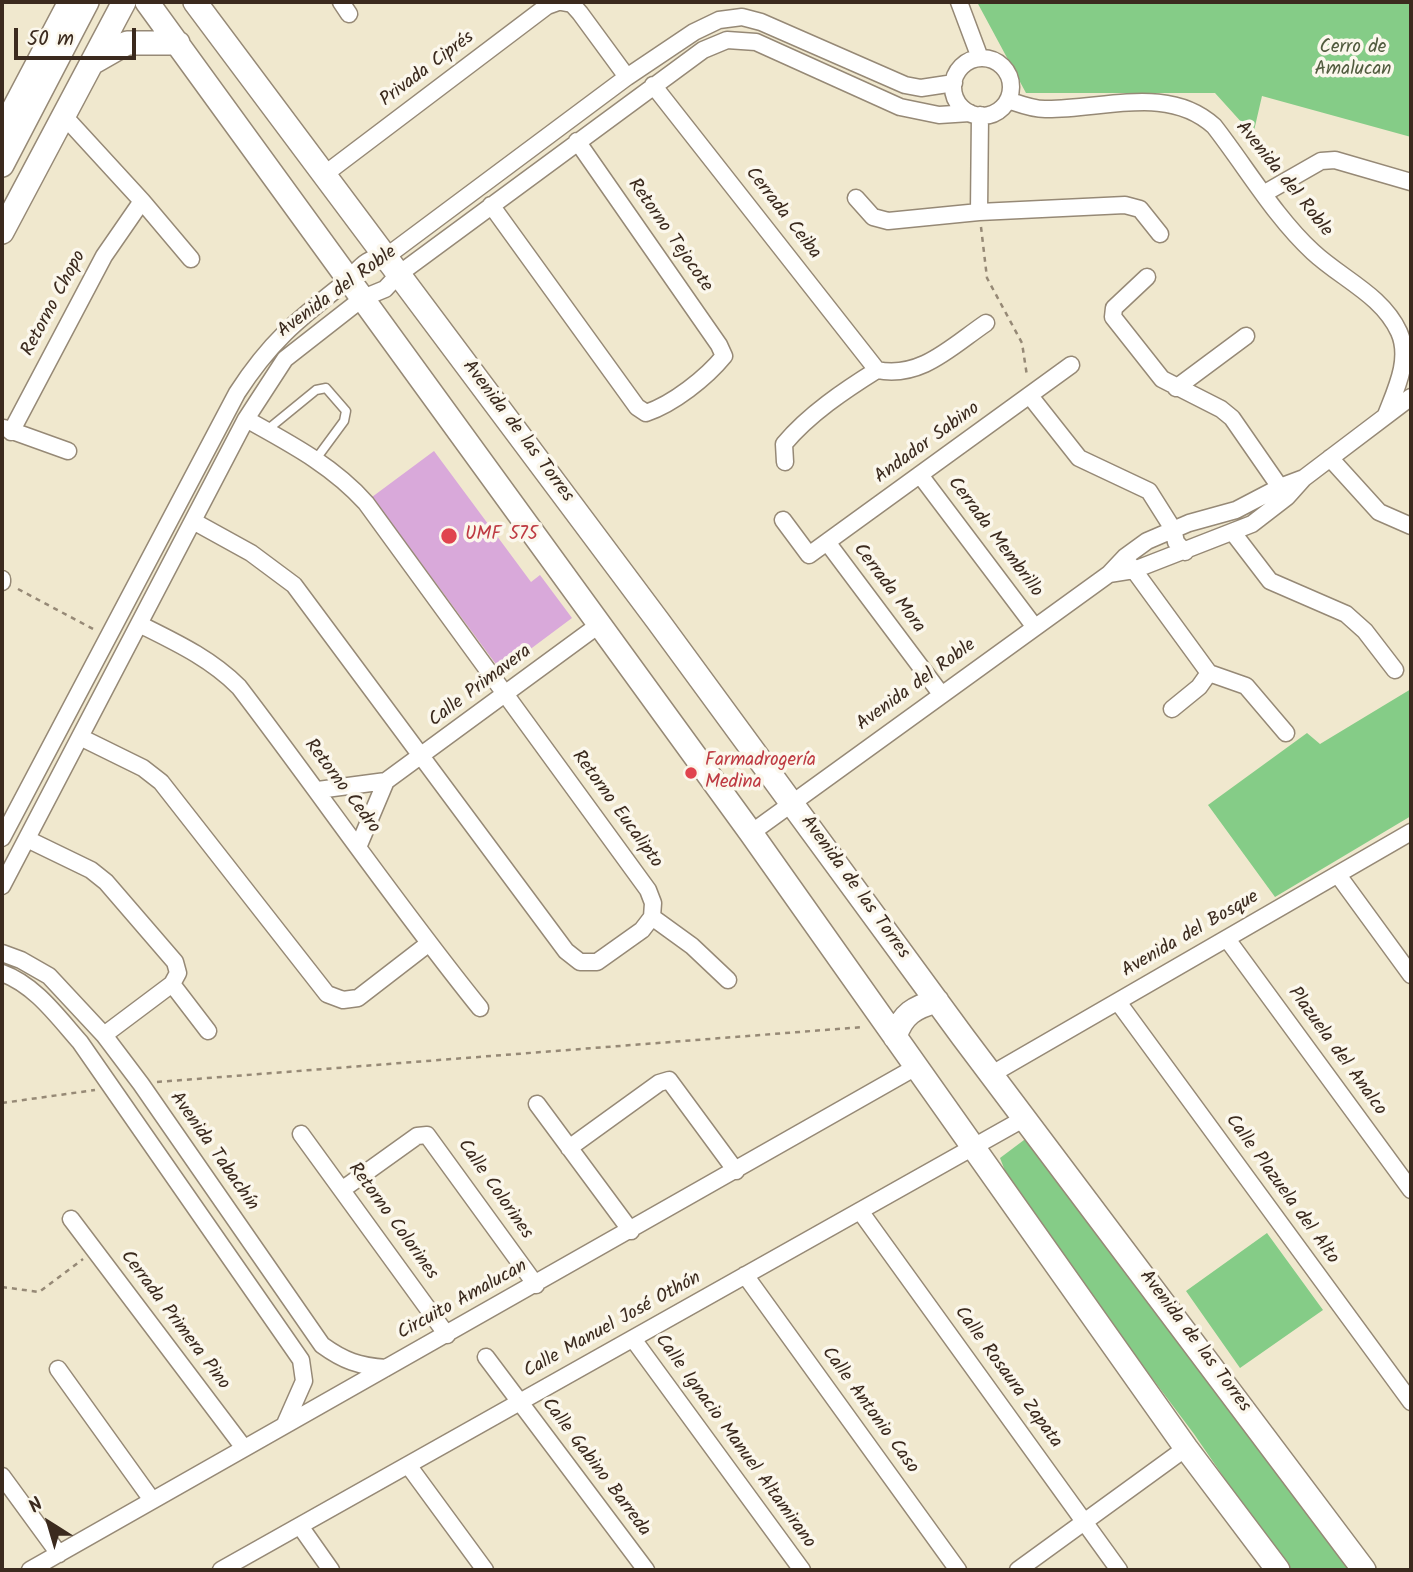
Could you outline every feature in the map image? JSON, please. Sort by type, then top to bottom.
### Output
[{"type":"street","points":[[2,131],[69,2]]},
{"type":"street","points":[[2,165],[87,2]]},
{"type":"street","points":[[148,2],[751,833],[1186,1448],[1278,1570]]},
{"type":"street","name":"Privada Ciprés","points":[[325,174],[547,6],[560,2],[572,4],[627,77]]},
{"type":"street","points":[[959,2],[970,24],[980,58]]},
{"type":"street","name":"Avenida de las Torres","points":[[200,5],[937,1001],[1364,1570]]},
{"type":"street","points":[[2,232],[92,63],[114,6]]},
{"type":"street","points":[[2,205],[114,6]]},
{"type":"street","name":"Avenida del Roble","points":[[2,886],[246,419],[285,359],[363,298],[385,289],[393,265],[627,77],[694,32],[719,20],[742,17],[761,22],[905,85],[921,88],[954,83]]},
{"type":"street","name":"Avenida del Roble","points":[[2,838],[237,393],[261,356],[281,334],[350,278],[364,261],[393,265],[491,205],[703,50],[727,40],[756,42],[900,107],[939,115],[975,114]]},
{"type":"street","points":[[92,63],[127,43],[178,43]]},
{"type":"street","points":[[980,58],[1003,66],[1009,76],[1011,88],[1008,100],[991,114],[975,114],[957,101],[954,83],[958,71],[968,62],[980,58]]},
{"type":"street","name":"Cerrada Ceiba","points":[[653,85],[877,370]]},
{"type":"street","name":"Avenida del Roble","points":[[1008,100],[1044,109],[1159,102],[1179,104],[1199,112],[1214,126],[1302,240],[1368,294],[1400,334],[1403,354],[1401,376],[1386,415],[1284,492],[1234,534],[1192,549],[1129,564]]},
{"type":"street","points":[[975,114],[979,212]]},
{"type":"street","points":[[64,116],[142,201],[191,260]]},
{"type":"street","name":"Retorno Tejocote","points":[[491,205],[637,407],[646,413],[658,409],[687,388],[715,367],[724,356],[578,141]]},
{"type":"street","points":[[1265,193],[1321,160],[1335,160],[1411,182]]},
{"type":"street","points":[[856,198],[867,212],[880,220],[979,212],[1133,206],[1146,215],[1160,234]]},
{"type":"street","name":"Retorno Chopo","points":[[7,429],[104,256],[142,201]]},
{"type":"street","points":[[1147,277],[1114,308],[1113,317],[1162,379],[1221,409],[1232,418],[1284,492]]},
{"type":"street","points":[[785,462],[784,444],[796,429],[877,370],[897,374],[920,368],[986,323]]},
{"type":"street","points":[[1176,388],[1246,336]]},
{"type":"street","name":"Andador Sabino","points":[[783,520],[808,555],[1071,365]]},
{"type":"street","points":[[1030,396],[1079,458],[1149,491],[1173,529],[1177,542],[1192,549],[1198,533],[1189,523]]},
{"type":"street","points":[[1386,415],[1411,397]]},
{"type":"street","name":"Retorno Eucalipto","points":[[246,419],[316,459],[348,482],[366,503],[648,890],[653,903],[652,917]]},
{"type":"street","points":[[7,429],[68,451]]},
{"type":"street","points":[[1330,458],[1379,512],[1411,526]]},
{"type":"street","name":"Cerrada Membrillo","points":[[920,475],[1034,626]]},
{"type":"street","name":"Avenida del Roble","points":[[751,833],[1034,626],[1109,574],[1129,564],[1173,529],[1284,492]]},
{"type":"street","points":[[193,521],[251,552],[294,585],[566,951],[580,962],[597,961],[642,930],[652,917],[692,946],[728,980]]},
{"type":"street","points":[[1234,534],[1270,582],[1346,614],[1365,631],[1395,670]]},
{"type":"street","name":"Cerrada Mora","points":[[827,542],[941,694]]},
{"type":"street","points":[[1129,564],[1209,673],[1246,686],[1286,733]]},
{"type":"street","name":"Retorno Cedro","points":[[139,624],[220,669],[239,687],[359,845],[428,944],[480,1008]]},
{"type":"street","name":"Calle Primavera","points":[[318,790],[386,781],[600,624]]},
{"type":"street","points":[[1172,709],[1199,687],[1209,673]]},
{"type":"street","points":[[80,737],[143,768],[161,782],[327,994],[343,1000],[358,998],[428,944]]},
{"type":"street","points":[[359,845],[386,781]]},
{"type":"street","name":"Avenida del Bosque","points":[[992,1074],[1411,832]]},
{"type":"street","points":[[27,839],[91,870],[106,882],[175,962],[178,973],[172,984],[104,1035]]},
{"type":"street","points":[[1338,875],[1411,975]]},
{"type":"street","name":"Plazuela del Analco","points":[[1227,939],[1411,1190]]},
{"type":"street","name":"Avenida Tabachín","points":[[2,953],[49,976],[104,1035],[141,1084],[321,1345],[346,1362],[360,1367],[386,1368]]},
{"type":"street","points":[[2,973],[39,996],[79,1042],[113,1087],[301,1360],[304,1381],[285,1424]]},
{"type":"street","points":[[172,984],[208,1031]]},
{"type":"street","points":[[891,1031],[908,1013],[937,1001]]},
{"type":"street","name":"Calle Plazuela del Alto","points":[[1118,1002],[1411,1402]]},
{"type":"street","name":"Circuito Amalucan","points":[[30,1570],[916,1067]]},
{"type":"street","points":[[569,1148],[659,1083],[669,1080],[736,1171]]},
{"type":"street","points":[[537,1104],[631,1231]]},
{"type":"street","name":"Calle Manuel José Othón","points":[[221,1570],[1025,1118]]},
{"type":"street","name":"Retorno Colorines","points":[[302,1135],[447,1335]]},
{"type":"street","name":"Calle Colorines","points":[[342,1189],[417,1136],[427,1135],[536,1285]]},
{"type":"street","name":"Calle Rosaura Zapata","points":[[860,1211],[1119,1570]]},
{"type":"street","name":"Cerrada Primera Pino","points":[[71,1219],[244,1448]]},
{"type":"street","name":"Calle Antonio Caso","points":[[745,1275],[958,1570]]},
{"type":"street","name":"Calle Ignacio Manuel Altamirano","points":[[633,1339],[802,1570]]},
{"type":"street","points":[[301,1360],[321,1345]]},
{"type":"street","name":"Calle Gabino Barreda","points":[[486,1357],[646,1570]]},
{"type":"street","points":[[58,1369],[152,1500]]},
{"type":"street","points":[[1018,1570],[1186,1448]]},
{"type":"street","points":[[408,1465],[485,1570]]},
{"type":"street","points":[[2,1476],[59,1554]]},
{"type":"street","points":[[300,1526],[331,1570]]},
{"type":"lane","points":[[266,430],[316,390],[326,388],[346,411],[344,421],[316,459]]},
{"type":"path","points":[[979,212],[987,278],[1022,343],[1030,396]]},
{"type":"path","points":[[2,580],[108,636]]},
{"type":"path","points":[[141,1084],[891,1031]]},
{"type":"path","points":[[2,1103],[113,1087]]},
{"type":"path","points":[[2,1287],[40,1292],[94,1251]]},
{"type":"green space","name":"Cerro de Amalucan","points":[[977,2],[1411,2],[1411,137],[1262,96],[1253,135],[1215,93],[1026,93]]},
{"type":"green space","points":[[1411,689],[1411,816],[1275,897],[1208,805],[1307,733],[1320,744]]},
{"type":"green space","points":[[1028,1137],[1352,1570],[1289,1570],[1280,1559],[1194,1434],[1014,1194],[1000,1158]]},
{"type":"green space","points":[[1267,1233],[1323,1310],[1240,1368],[1186,1291]]},
{"type":"building","name":"UMF 575","points":[[434,451],[531,582],[540,575],[572,618],[501,671],[372,497]]},
{"type":"place","name":"UMF 575","points":[[449,536]]},
{"type":"place","name":"Farmadrogería Medina","points":[[691,773]]}]
